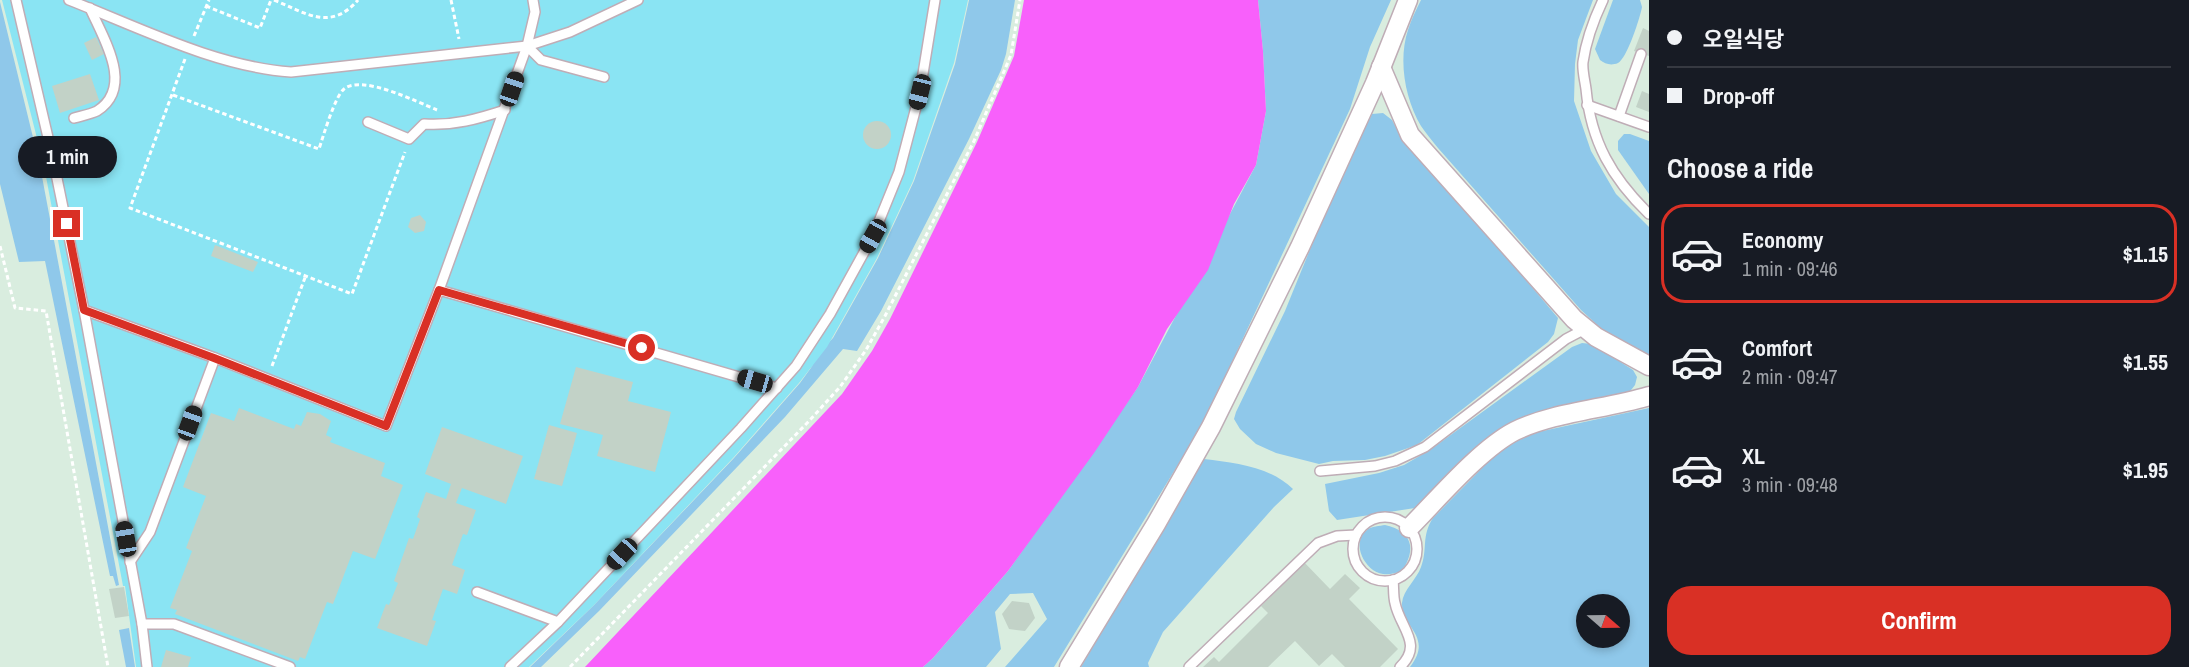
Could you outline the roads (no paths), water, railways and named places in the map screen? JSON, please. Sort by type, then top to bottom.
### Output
[{"type":"street","points":[[1069,667],[1211,428],[1300,247],[1381,67],[1408,0]]},
{"type":"street","points":[[1381,67],[1410,135],[1574,319],[1596,337],[1649,366]]},
{"type":"street","points":[[1409,528],[1476,461],[1496,443],[1515,432],[1534,424],[1649,396]]},
{"type":"lane","points":[[16,0],[54,159],[84,310],[142,624],[147,667]]},
{"type":"lane","points":[[69,0],[189,47],[262,70],[291,72],[527,46],[570,32],[638,0]]},
{"type":"lane","points":[[84,310],[214,358],[386,426],[505,110],[527,46],[535,12],[533,0]]},
{"type":"lane","points":[[510,667],[558,622],[777,388],[796,366],[830,314],[873,236],[899,172],[920,92],[935,0]]},
{"type":"lane","points":[[1603,0],[1595,16],[1583,63],[1587,105],[1599,149],[1628,194],[1649,214]]},
{"type":"lane","points":[[74,118],[97,111],[113,95],[116,82],[115,66],[90,8]]},
{"type":"lane","points":[[527,46],[541,60],[604,77]]},
{"type":"lane","points":[[1619,116],[1641,54]]},
{"type":"lane","points":[[1587,105],[1649,128]]},
{"type":"lane","points":[[368,122],[409,139],[424,124],[443,126],[467,122],[505,110]]},
{"type":"lane","points":[[439,290],[777,388]]},
{"type":"lane","points":[[1320,471],[1375,466],[1395,461],[1425,447],[1566,339],[1586,328]]},
{"type":"lane","points":[[130,562],[150,532],[214,358]]},
{"type":"lane","points":[[1385,517],[1394,518],[1409,528],[1416,545],[1414,562],[1408,570],[1393,580],[1375,579],[1360,569],[1353,553],[1356,535],[1368,522],[1385,517]]},
{"type":"lane","points":[[1189,667],[1318,543],[1337,536],[1356,535]]},
{"type":"lane","points":[[1393,580],[1394,602],[1409,634],[1411,650],[1400,667]]},
{"type":"lane","points":[[477,592],[558,622]]},
{"type":"lane","points":[[142,624],[174,624],[290,667]]}]
